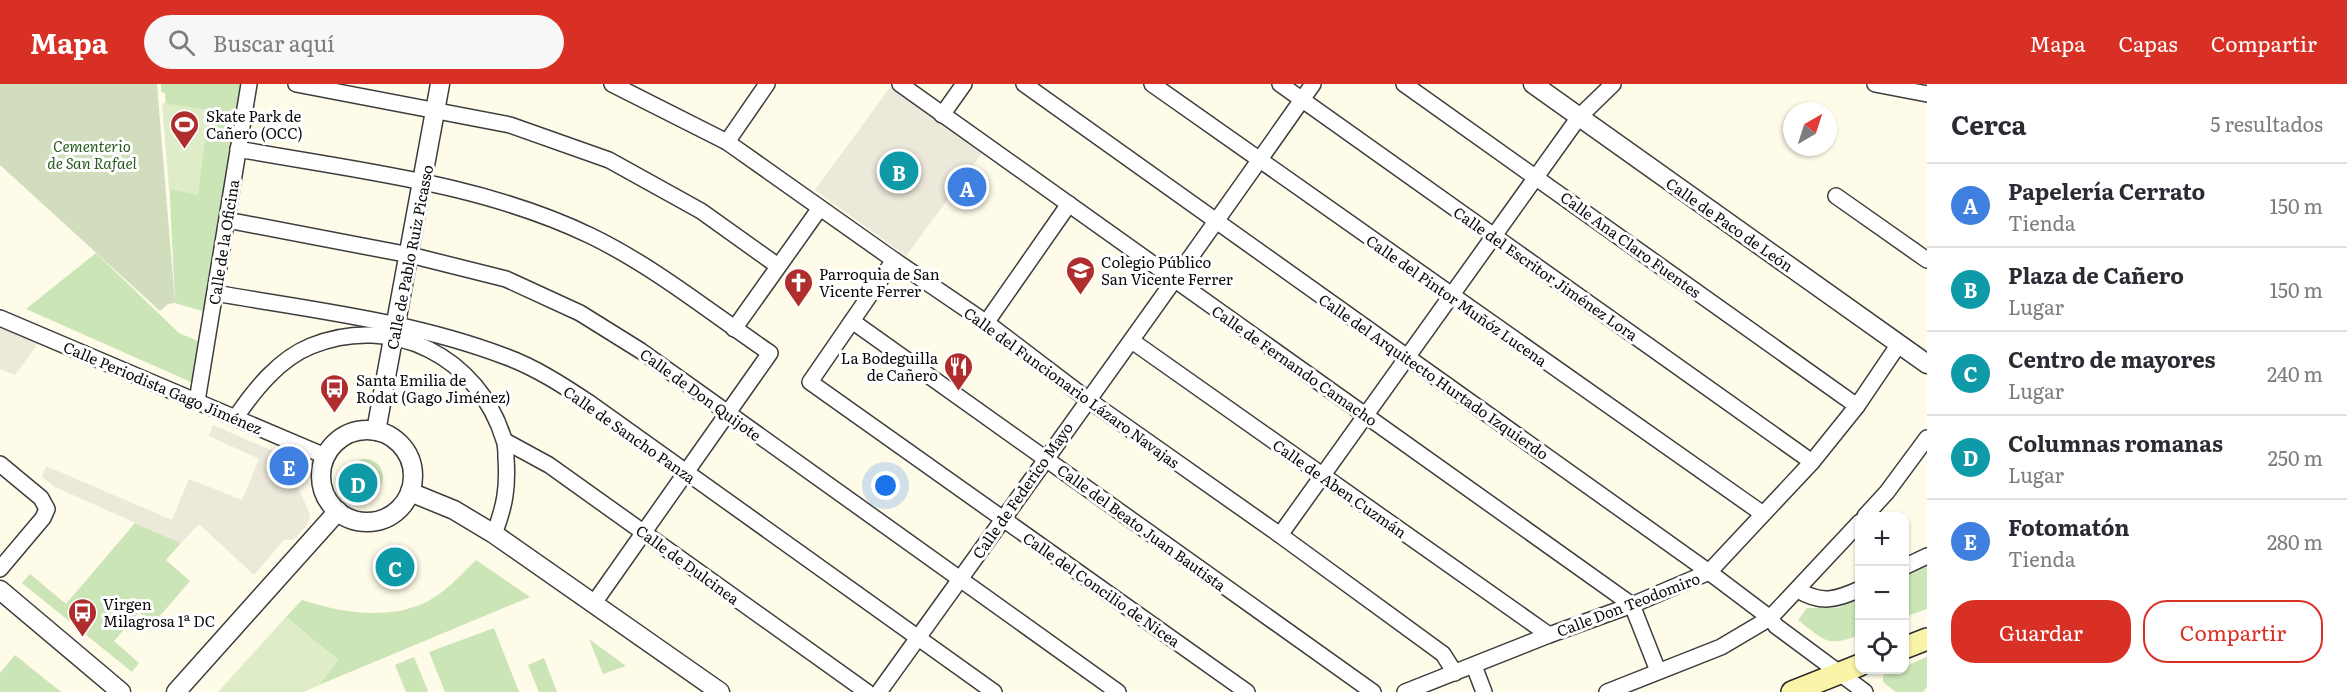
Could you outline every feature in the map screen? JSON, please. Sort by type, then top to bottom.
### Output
[{"type":"main road","points":[[1909,646],[1927,639]]},
{"type":"main road","points":[[1792,692],[1855,667]]},
{"type":"street","name":"Calle de la Oficina","points":[[197,401],[249,84]]},
{"type":"street","points":[[296,84],[510,125],[609,160],[701,211],[778,266]]},
{"type":"street","name":"Calle de Pablo Ruiz Picasso","points":[[376,431],[440,84]]},
{"type":"street","points":[[727,142],[767,84]]},
{"type":"street","name":"Calle de Fernando Camacho","points":[[900,84],[1632,605]]},
{"type":"street","points":[[942,115],[964,84]]},
{"type":"street","name":"Calle del Arquitecto Hurtado Izquierdo","points":[[1024,84],[1709,572],[1770,618],[1776,626],[1865,692]]},
{"type":"street","name":"Calle del Pintor Muñóz Lucena","points":[[1152,84],[1763,514]]},
{"type":"street","name":"Calle del Escritor Jiménez Lora","points":[[1280,84],[1812,462]]},
{"type":"street","name":"Calle de Federico Mayo","points":[[879,692],[1313,84]]},
{"type":"street","name":"Calle Ana Claro Fuentes","points":[[1404,84],[1857,406]]},
{"type":"street","name":"Calle de Paco de León","points":[[1533,84],[1927,364]]},
{"type":"street","points":[[1280,535],[1579,117],[1613,84]]},
{"type":"street","points":[[1875,84],[1927,94]]},
{"type":"street","name":"Calle del Funcionario Lázaro Navajas","points":[[620,85],[727,142],[986,323],[1087,399],[1280,535],[1443,654],[1455,673]]},
{"type":"street","points":[[238,149],[468,191],[537,214],[591,236],[650,269],[770,353],[594,603]]},
{"type":"street","points":[[1836,196],[1927,260]]},
{"type":"street","points":[[986,323],[1069,204]]},
{"type":"street","points":[[734,329],[820,208]]},
{"type":"street","name":"Calle de Don Quijote","points":[[227,220],[410,255],[506,279],[580,313],[641,351],[1118,692]]},
{"type":"street","points":[[852,321],[894,260]]},
{"type":"street","name":"Calle de Sancho Panza","points":[[215,293],[395,330],[444,336],[506,356],[553,379],[994,692]]},
{"type":"street","name":"Calle Periodista Gago Jiménez","points":[[0,318],[325,456]]},
{"type":"street","name":"Calle del Concilio de Nicea","points":[[852,321],[810,382],[1247,692]]},
{"type":"street","name":"Calle del Beato Juan Bautista","points":[[852,321],[1373,692]]},
{"type":"street","points":[[236,417],[251,394],[283,363],[311,346],[339,338],[395,330],[444,357],[473,382],[491,410],[505,441],[508,484],[503,510],[494,534]]},
{"type":"street","name":"Calle de Aben Cuzmán","points":[[1131,341],[1549,635]]},
{"type":"street","name":"Calle Don Teodomiro","points":[[1405,692],[1632,605],[1709,572],[1812,462],[1857,406],[1899,344]]},
{"type":"street","points":[[361,430],[376,431],[391,437],[403,447],[410,461],[413,476],[410,492],[403,505],[392,514],[379,520],[364,522],[350,519],[328,500],[322,486],[321,471],[325,456],[334,444],[346,435],[361,430]]},
{"type":"street","points":[[1869,512],[1887,492],[1927,438]]},
{"type":"street","name":"Calle de Dulcinea","points":[[505,441],[549,465],[867,692]]},
{"type":"street","points":[[0,464],[42,498],[47,509],[43,518],[0,569]]},
{"type":"street","points":[[410,492],[454,510],[494,534],[720,692]]},
{"type":"street","points":[[176,692],[338,511]]},
{"type":"street","points":[[1607,692],[1721,647],[1770,618],[1855,527]]},
{"type":"street","points":[[1907,566],[1927,556]]},
{"type":"street","points":[[1798,590],[1812,598],[1840,598],[1855,591]]},
{"type":"street","points":[[2,594],[121,692]]},
{"type":"street","points":[[1632,605],[1658,671]]},
{"type":"street","points":[[1474,666],[1484,692]]},
{"type":"green space","name":"Cementerio de San Rafael","points":[[0,84],[157,84],[175,303],[168,304],[160,311],[0,165]]},
{"type":"green space","points":[[161,84],[244,84],[205,312],[175,303],[165,93],[161,92]]},
{"type":"green space","name":"Skate Park de Cañero (OCC)","points":[[162,103],[209,110],[198,195],[169,189]]},
{"type":"green space","points":[[96,253],[179,333],[200,342],[193,383],[26,309]]},
{"type":"green space","points":[[365,459],[378,464],[383,477],[378,490],[365,495],[352,490],[347,477],[352,464]]},
{"type":"green space","points":[[135,523],[181,543],[166,560],[190,581],[153,624],[139,612],[114,641],[139,663],[132,672],[22,583],[30,574],[66,604]]},
{"type":"green space","points":[[476,560],[530,597],[319,685],[338,660],[286,617],[302,600],[346,611],[377,613],[407,609],[437,596]]},
{"type":"green space","points":[[1927,563],[1927,609],[1909,616],[1909,572]]},
{"type":"green space","points":[[1855,599],[1855,636],[1839,641],[1826,640],[1798,620],[1807,608],[1838,608]]},
{"type":"green space","points":[[286,617],[338,660],[319,685],[303,692],[218,692]]},
{"type":"green space","points":[[494,628],[519,692],[445,692],[429,652]]},
{"type":"green space","points":[[589,639],[626,666],[603,674]]},
{"type":"green space","points":[[15,655],[61,692],[0,692],[0,673]]},
{"type":"green space","points":[[414,657],[428,691],[406,692],[395,665]]},
{"type":"green space","points":[[1927,657],[1927,687],[1923,692],[1896,692],[1883,682],[1883,676],[1886,674],[1909,674],[1909,664]]},
{"type":"green space","points":[[544,658],[557,692],[539,692],[528,665]]},
{"type":"shaded area","points":[[891,86],[982,153],[906,256],[815,190]]},
{"type":"shaded area","points":[[0,326],[38,343],[15,375],[0,369]]},
{"type":"shaded area","points":[[213,425],[289,458],[294,479],[310,514],[308,524],[294,539],[284,540],[254,575],[199,524],[181,543],[55,487],[42,477],[46,466],[172,520],[189,479],[242,500],[259,459],[209,436]]},
{"type":"place","name":"Skate Park de Cañero (OCC)","points":[[185,150]]},
{"type":"place","name":"Plaza de Cañero","points":[[899,171]]},
{"type":"place","name":"Papelería Cerrato","points":[[967,187]]},
{"type":"place","name":"Colegio Público San Vicente Ferrer","points":[[1080,296]]},
{"type":"place","name":"Parroquia de San Vicente Ferrer","points":[[798,308]]},
{"type":"place","name":"La Bodeguilla de Cañero","points":[[959,392]]},
{"type":"place","name":"Santa Emilia de Rodat (Gago Jiménez)","points":[[335,414]]},
{"type":"place","name":"Fotomatón","points":[[289,466]]},
{"type":"place","name":"Columnas romanas","points":[[358,483]]},
{"type":"place","name":"Centro de mayores","points":[[395,567]]},
{"type":"place","name":"Virgen Milagrosa 1ª DC","points":[[82,638]]}]
